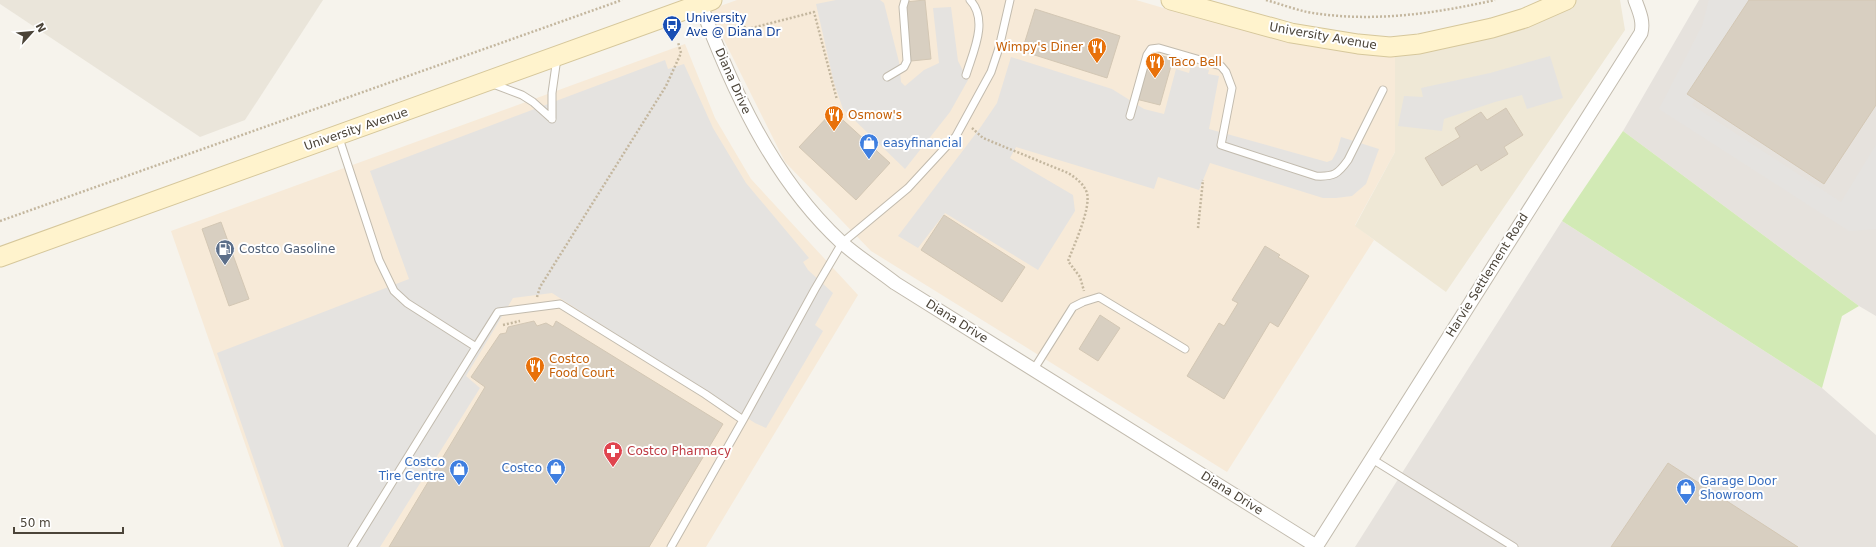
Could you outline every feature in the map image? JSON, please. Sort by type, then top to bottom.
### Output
[{"type":"street","name":"University Avenue","points":[[1171,0],[1291,33],[1358,44],[1390,47],[1419,44],[1492,28],[1525,18],[1566,0]]},
{"type":"street","name":"Harvie Settlement Road","points":[[1316,547],[1641,33],[1643,26],[1642,18],[1635,0]]},
{"type":"street","name":"University Avenue","points":[[0,257],[489,82],[704,1]]},
{"type":"street","name":"Diana Drive","points":[[704,1],[746,111],[770,153],[804,201],[842,243],[895,283],[1316,547]]},
{"type":"lane","points":[[887,78],[904,67],[907,60],[903,7],[905,0]]},
{"type":"lane","points":[[966,75],[979,29],[980,17],[977,9],[970,0]]},
{"type":"lane","points":[[671,547],[842,243],[908,188],[949,144],[964,122],[991,72],[999,48],[1010,0]]},
{"type":"lane","points":[[1130,116],[1147,55],[1151,49],[1158,48],[1221,66],[1230,78],[1232,88],[1221,145],[1316,176],[1334,175],[1348,160],[1383,90]]},
{"type":"lane","points":[[489,82],[518,93],[534,102],[552,119],[552,93],[557,56]]},
{"type":"lane","points":[[338,135],[379,260],[394,291],[407,303],[476,347]]},
{"type":"lane","points":[[1034,369],[1073,307],[1099,297],[1185,349]]},
{"type":"lane","points":[[352,547],[498,312],[560,304],[705,394],[743,420]]},
{"type":"lane","points":[[1372,459],[1514,547]]},
{"type":"path","points":[[0,221],[622,0]]},
{"type":"path","points":[[1266,0],[1307,12],[1357,17],[1406,16],[1454,9],[1495,0]]},
{"type":"path","points":[[738,21],[743,26],[748,28],[814,12],[837,100]]},
{"type":"path","points":[[538,307],[537,295],[540,287],[666,86],[679,61],[681,53],[678,42]]},
{"type":"path","points":[[964,122],[983,138],[1068,173],[1077,179],[1084,187],[1087,194],[1087,205],[1068,262],[1080,277],[1086,301]]},
{"type":"path","points":[[1198,228],[1203,180]]},
{"type":"path","points":[[520,324],[520,322],[527,320]]},
{"type":"shaded area","points":[[0,0],[323,0],[245,120],[200,137],[0,4]]},
{"type":"shaded area","points":[[737,0],[1136,0],[1201,19],[1343,48],[1395,54],[1395,152],[1355,225],[1374,240],[1227,472],[871,251],[785,162],[709,10]]},
{"type":"shaded area","points":[[836,0],[880,0],[884,3],[899,62],[901,82],[905,86],[924,70],[939,63],[933,8],[951,7],[958,61],[968,80],[950,112],[905,169],[843,109],[834,83],[816,4]]},
{"type":"shaded area","points":[[1576,0],[1620,0],[1625,30],[1446,292],[1355,226],[1395,152],[1395,54],[1517,28]]},
{"type":"shaded area","points":[[1699,0],[1876,0],[1876,316],[1859,306],[1623,131]]},
{"type":"shaded area","points":[[1709,0],[1759,0],[1692,105],[1841,202],[1876,145],[1876,229],[1849,231],[1659,109],[1702,26]]},
{"type":"shaded area","points":[[685,44],[715,118],[751,179],[858,295],[706,547],[281,547],[171,231]]},
{"type":"shaded area","points":[[1550,56],[1563,98],[1527,109],[1522,95],[1495,102],[1444,119],[1442,131],[1398,126],[1404,96],[1423,97],[1421,88],[1490,73]]},
{"type":"shaded area","points":[[1011,57],[1112,89],[1144,109],[1164,114],[1176,69],[1189,73],[1191,65],[1209,70],[1208,74],[1219,76],[1209,129],[1327,162],[1332,160],[1337,151],[1341,137],[1379,149],[1366,184],[1352,196],[1323,198],[1210,163],[1199,190],[1158,177],[1154,189],[1016,147],[1010,158],[1073,195],[1075,211],[1038,270],[945,213],[918,248],[898,236],[980,128],[997,103]]},
{"type":"shaded area","points":[[665,60],[668,69],[684,64],[713,128],[746,183],[809,258],[803,262],[808,270],[833,293],[815,325],[823,331],[766,428],[755,423],[552,293],[513,298],[466,376],[480,388],[380,547],[284,547],[217,353],[409,279],[370,171]]},
{"type":"shaded area","points":[[1562,221],[1822,388],[1876,435],[1876,547],[1355,547]]},
{"type":"green space","points":[[1623,131],[1859,306],[1842,316],[1822,388],[1562,221]]},
{"type":"building","points":[[925,0],[931,59],[911,61],[905,2]]},
{"type":"building","points":[[1749,0],[1876,0],[1876,105],[1824,184],[1687,94]]},
{"type":"building","points":[[1035,9],[1120,36],[1107,78],[1022,51]]},
{"type":"building","name":"Taco Bell","points":[[1149,52],[1173,59],[1160,105],[1136,99]]},
{"type":"building","points":[[1506,108],[1523,135],[1504,147],[1508,154],[1481,171],[1477,164],[1442,186],[1425,158],[1460,137],[1455,128],[1481,112],[1487,120]]},
{"type":"building","points":[[833,111],[890,163],[856,200],[799,147]]},
{"type":"building","points":[[944,215],[1025,267],[1002,302],[921,250]]},
{"type":"building","points":[[221,222],[249,299],[229,306],[202,229]]},
{"type":"building","points":[[1265,246],[1280,255],[1278,257],[1309,276],[1278,327],[1270,322],[1224,399],[1187,376],[1219,323],[1224,326],[1238,303],[1232,300]]},
{"type":"building","points":[[1100,315],[1120,328],[1098,361],[1079,349]]},
{"type":"building","name":"Costco","points":[[534,321],[537,326],[546,323],[553,327],[556,321],[723,424],[649,547],[389,547],[485,387],[471,377],[500,334],[506,333],[508,327]]},
{"type":"building","name":"Garage Door Showroom","points":[[1668,463],[1798,547],[1611,547]]},
{"type":"place","name":"University Ave @ Diana Dr","points":[[672,42]]},
{"type":"place","name":"Wimpy's Diner","points":[[1097,64]]},
{"type":"place","name":"Taco Bell","points":[[1155,79]]},
{"type":"place","name":"Osmow's","points":[[834,132]]},
{"type":"place","name":"easyfinancial","points":[[869,160]]},
{"type":"place","name":"Costco Gasoline","points":[[225,266]]},
{"type":"place","name":"Costco Food Court","points":[[535,383]]},
{"type":"place","name":"Costco Pharmacy","points":[[613,468]]},
{"type":"place","name":"Costco","points":[[556,485]]},
{"type":"place","name":"Costco Tire Centre","points":[[459,486]]},
{"type":"place","name":"Garage Door Showroom","points":[[1686,505]]}]
